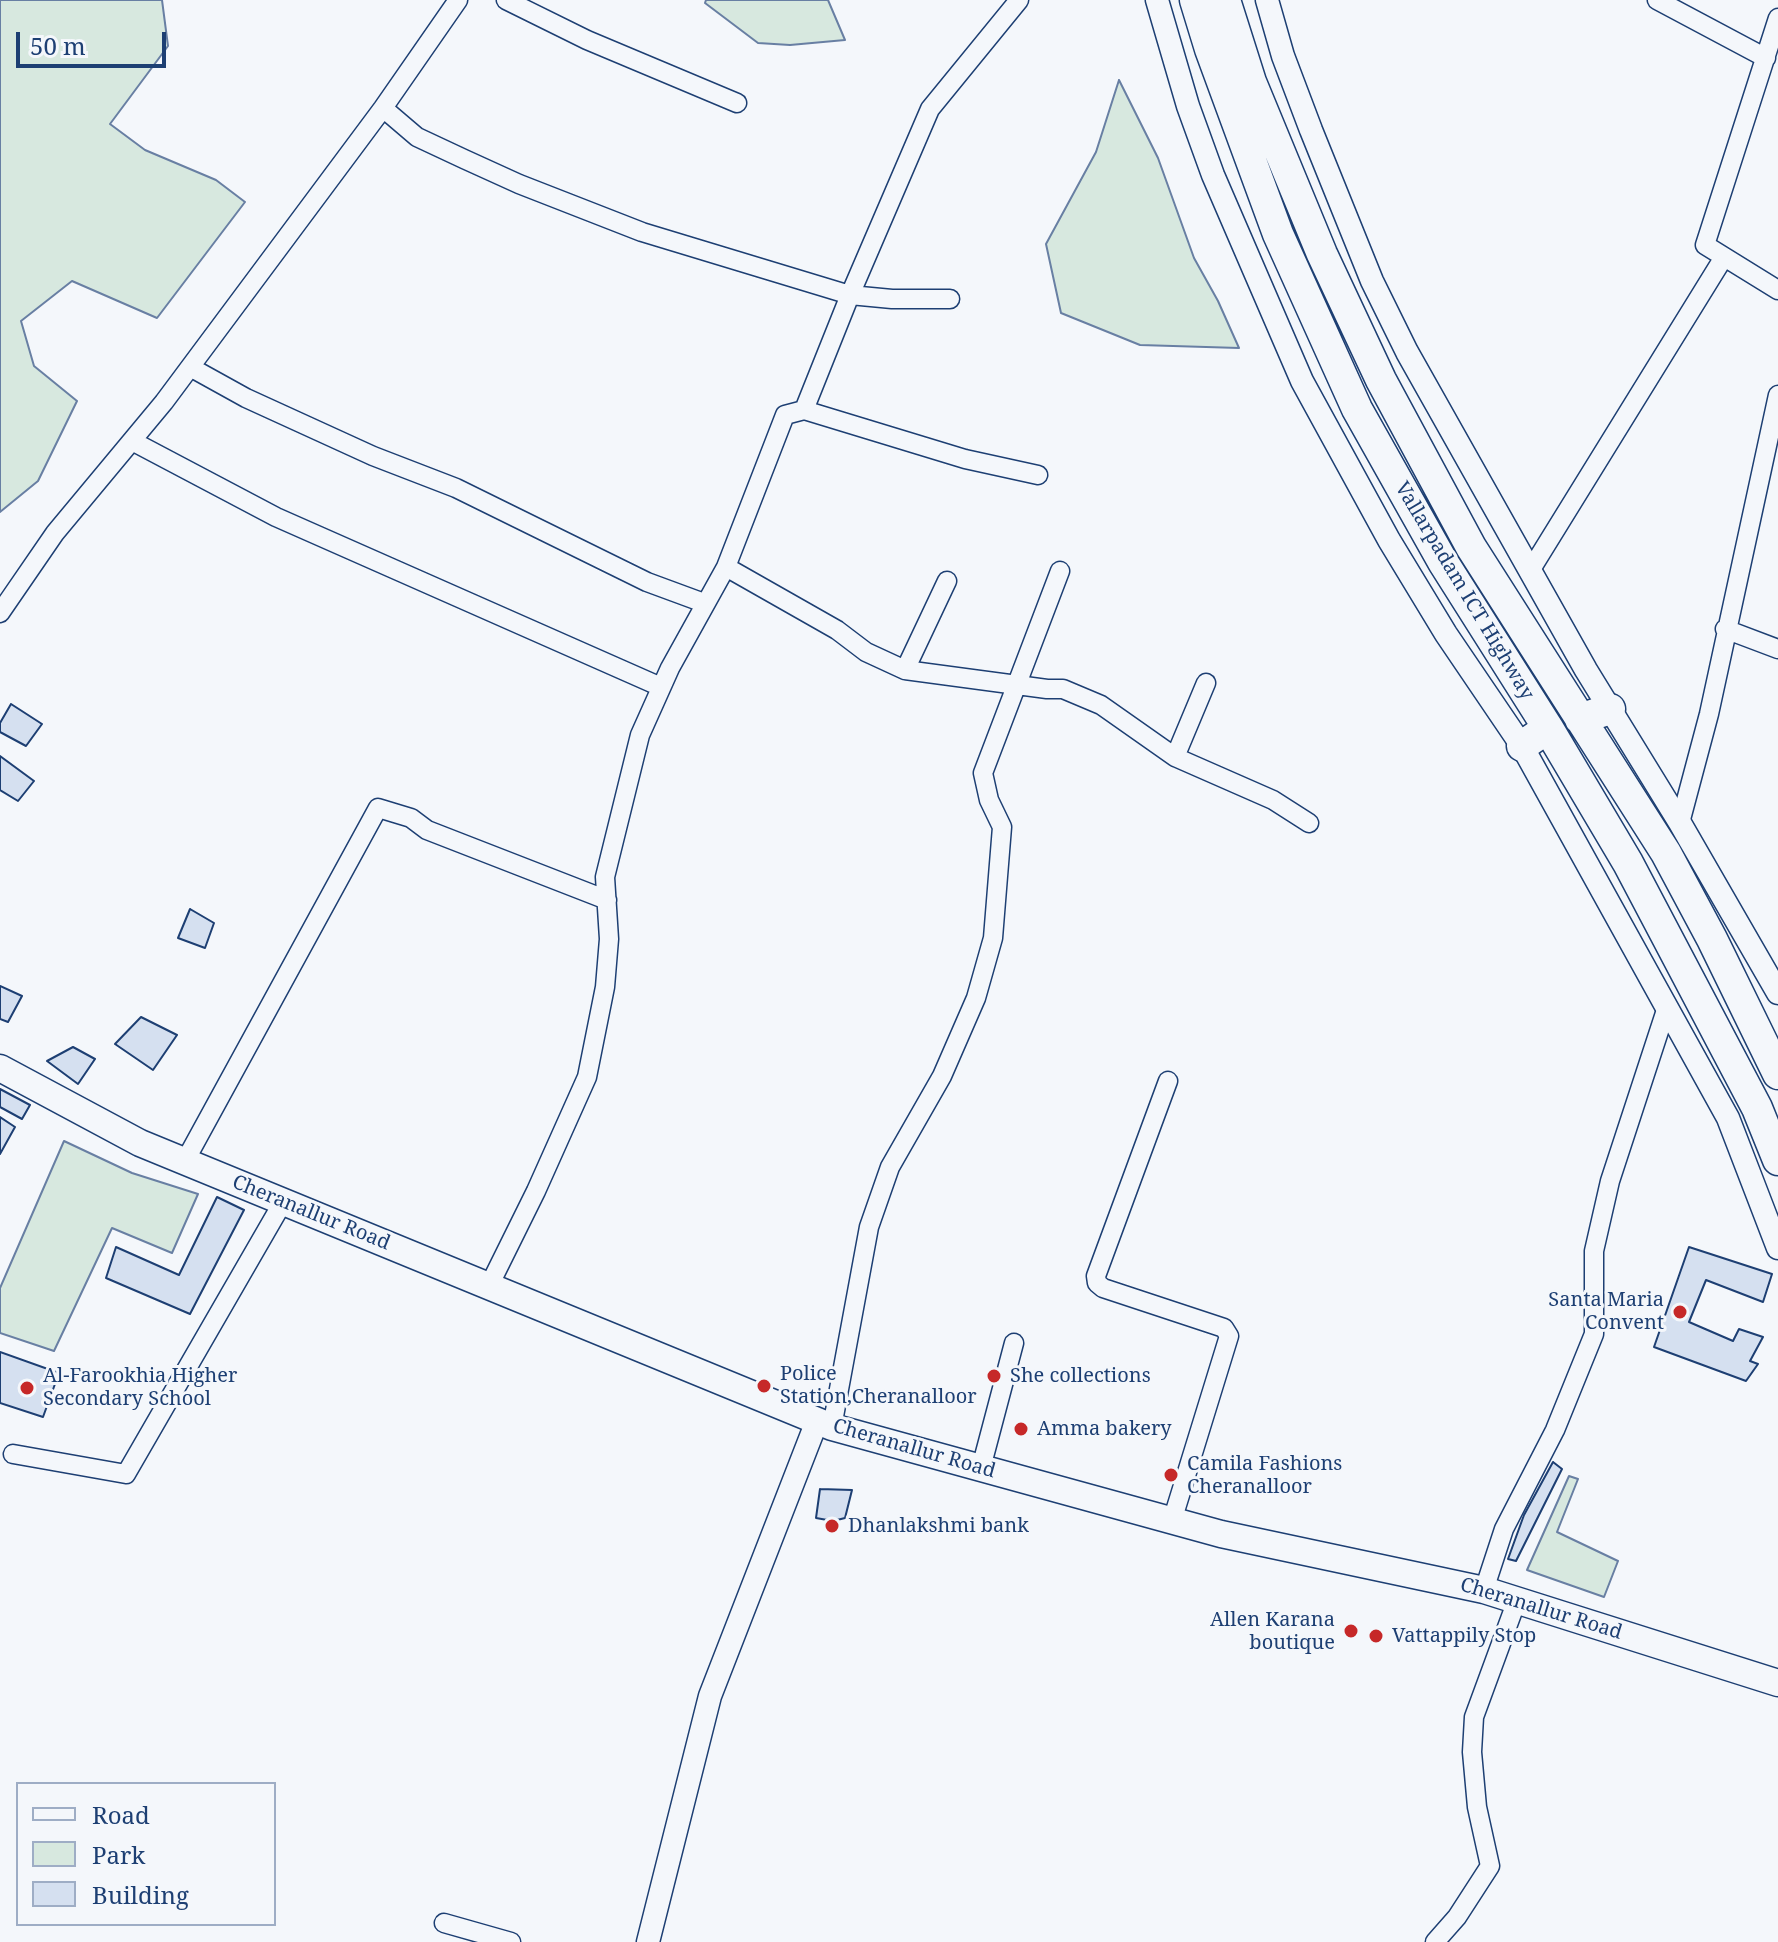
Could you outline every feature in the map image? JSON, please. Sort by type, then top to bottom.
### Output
[{"type":"highway","name":"Vallarpadam ICT Highway","points":[[1195,0],[1278,234],[1357,409],[1443,562],[1548,728],[1628,863],[1757,1108],[1778,1160]]},
{"type":"highway","name":"Vallarpadam ICT Highway","points":[[1225,0],[1251,82],[1322,254],[1381,380],[1471,547],[1666,853],[1778,1074]]},
{"type":"highway","points":[[1443,562],[1471,547]]},
{"type":"highway","points":[[1580,719],[1610,709]]},
{"type":"highway","points":[[1522,746],[1548,728]]},
{"type":"highway","points":[[1662,925],[1694,905]]},
{"type":"main road","name":"Cheranallur Road","points":[[0,1068],[140,1143],[825,1424],[1221,1534],[1484,1590],[1778,1683]]},
{"type":"street","points":[[0,613],[55,533],[190,367],[383,108],[458,0]]},
{"type":"street","points":[[506,0],[587,40],[737,103]]},
{"type":"street","points":[[804,410],[930,109],[1019,0]]},
{"type":"street","points":[[1157,0],[1188,106],[1213,175],[1302,381],[1389,540],[1446,634],[1522,746],[1728,1118],[1778,1248]]},
{"type":"street","points":[[1267,0],[1283,56],[1372,281],[1407,352],[1530,571],[1778,993]]},
{"type":"street","points":[[1657,0],[1766,58]]},
{"type":"street","points":[[1778,18],[1705,245],[1778,290]]},
{"type":"street","points":[[383,108],[417,137],[519,184],[642,232],[850,295],[950,299]]},
{"type":"street","points":[[1530,571],[1724,257]]},
{"type":"street","points":[[190,367],[246,398],[373,456],[456,488],[647,582],[704,603]]},
{"type":"street","points":[[1680,823],[1709,714],[1778,395]]},
{"type":"street","points":[[489,1286],[587,1077],[605,987],[609,939],[605,877],[640,735],[704,603],[726,567],[785,415],[804,410],[965,459],[1038,475]]},
{"type":"street","points":[[132,441],[276,517],[661,687]]},
{"type":"street","points":[[726,567],[837,630],[866,652],[905,670],[1063,689],[1101,705],[1175,757],[1273,800],[1309,823]]},
{"type":"street","points":[[648,1942],[710,1696],[825,1424],[869,1227],[890,1167],[942,1076],[976,998],[993,938],[1002,827],[989,800],[983,773],[1060,571]]},
{"type":"street","points":[[905,670],[947,581]]},
{"type":"street","points":[[1725,629],[1778,649]]},
{"type":"street","points":[[1175,757],[1206,683]]},
{"type":"street","points":[[185,1161],[378,808],[411,818],[427,830],[607,900]]},
{"type":"street","points":[[1484,1590],[1504,1529],[1555,1430],[1594,1334],[1594,1251],[1597,1237],[1631,1110],[1666,1010]]},
{"type":"street","points":[[1168,1081],[1096,1276],[1097,1283],[1103,1288],[1224,1328],[1229,1336],[1172,1521]]},
{"type":"street","points":[[13,1454],[126,1474],[283,1202]]},
{"type":"street","points":[[981,1468],[1014,1343]]},
{"type":"street","points":[[1435,1942],[1457,1917],[1490,1866],[1477,1807],[1472,1752],[1474,1717],[1517,1600]]},
{"type":"street","points":[[444,1923],[511,1942]]},
{"type":"green space","points":[[0,0],[162,0],[168,46],[110,124],[145,150],[216,180],[245,202],[157,318],[72,281],[21,321],[34,366],[77,401],[38,481],[0,512]]},
{"type":"green space","points":[[706,0],[828,0],[845,40],[790,45],[758,43],[705,3]]},
{"type":"green space","points":[[1119,80],[1158,158],[1194,258],[1239,348],[1140,345],[1061,313],[1046,244],[1096,152]]},
{"type":"green space","points":[[64,1141],[132,1173],[198,1194],[172,1253],[112,1228],[54,1351],[0,1333],[0,1288]]},
{"type":"green space","points":[[1569,1476],[1578,1479],[1557,1532],[1618,1561],[1604,1597],[1527,1570]]},
{"type":"building","points":[[11,704],[42,724],[26,746],[0,732],[0,723]]},
{"type":"building","points":[[0,756],[34,781],[18,801],[0,790]]},
{"type":"building","points":[[190,909],[214,923],[205,948],[178,938]]},
{"type":"building","points":[[0,986],[22,996],[8,1022],[0,1019]]},
{"type":"building","points":[[141,1017],[177,1035],[153,1070],[115,1044]]},
{"type":"building","points":[[73,1047],[95,1059],[78,1084],[47,1061]]},
{"type":"building","points":[[0,1089],[30,1105],[22,1119],[0,1107]]},
{"type":"building","points":[[0,1117],[15,1127],[0,1154]]},
{"type":"building","points":[[217,1197],[244,1210],[190,1314],[106,1278],[116,1247],[179,1275]]},
{"type":"building","name":"Santa Maria Convent","points":[[1689,1247],[1772,1274],[1763,1302],[1706,1280],[1689,1322],[1733,1341],[1739,1329],[1763,1337],[1750,1361],[1758,1364],[1746,1381],[1654,1347]]},
{"type":"building","name":"Al-Farookhia Higher Secondary School","points":[[0,1352],[59,1373],[43,1417],[0,1403]]},
{"type":"building","points":[[1553,1462],[1562,1469],[1516,1561],[1508,1559],[1524,1515]]},
{"type":"building","points":[[820,1489],[852,1490],[845,1518],[833,1521],[816,1518]]},
{"type":"place","name":"Santa Maria Convent","points":[[1680,1312]]},
{"type":"place","name":"She collections","points":[[994,1376]]},
{"type":"place","name":"Police Station,Cheranalloor","points":[[764,1386]]},
{"type":"place","name":"Al-Farookhia Higher Secondary School","points":[[27,1388]]},
{"type":"place","name":"Amma bakery","points":[[1021,1429]]},
{"type":"place","name":"Camila Fashions Cheranalloor","points":[[1171,1475]]},
{"type":"place","name":"Dhanlakshmi bank","points":[[832,1526]]},
{"type":"place","name":"Allen Karana boutique","points":[[1351,1631]]},
{"type":"place","name":"Vattappily Stop","points":[[1376,1636]]}]
